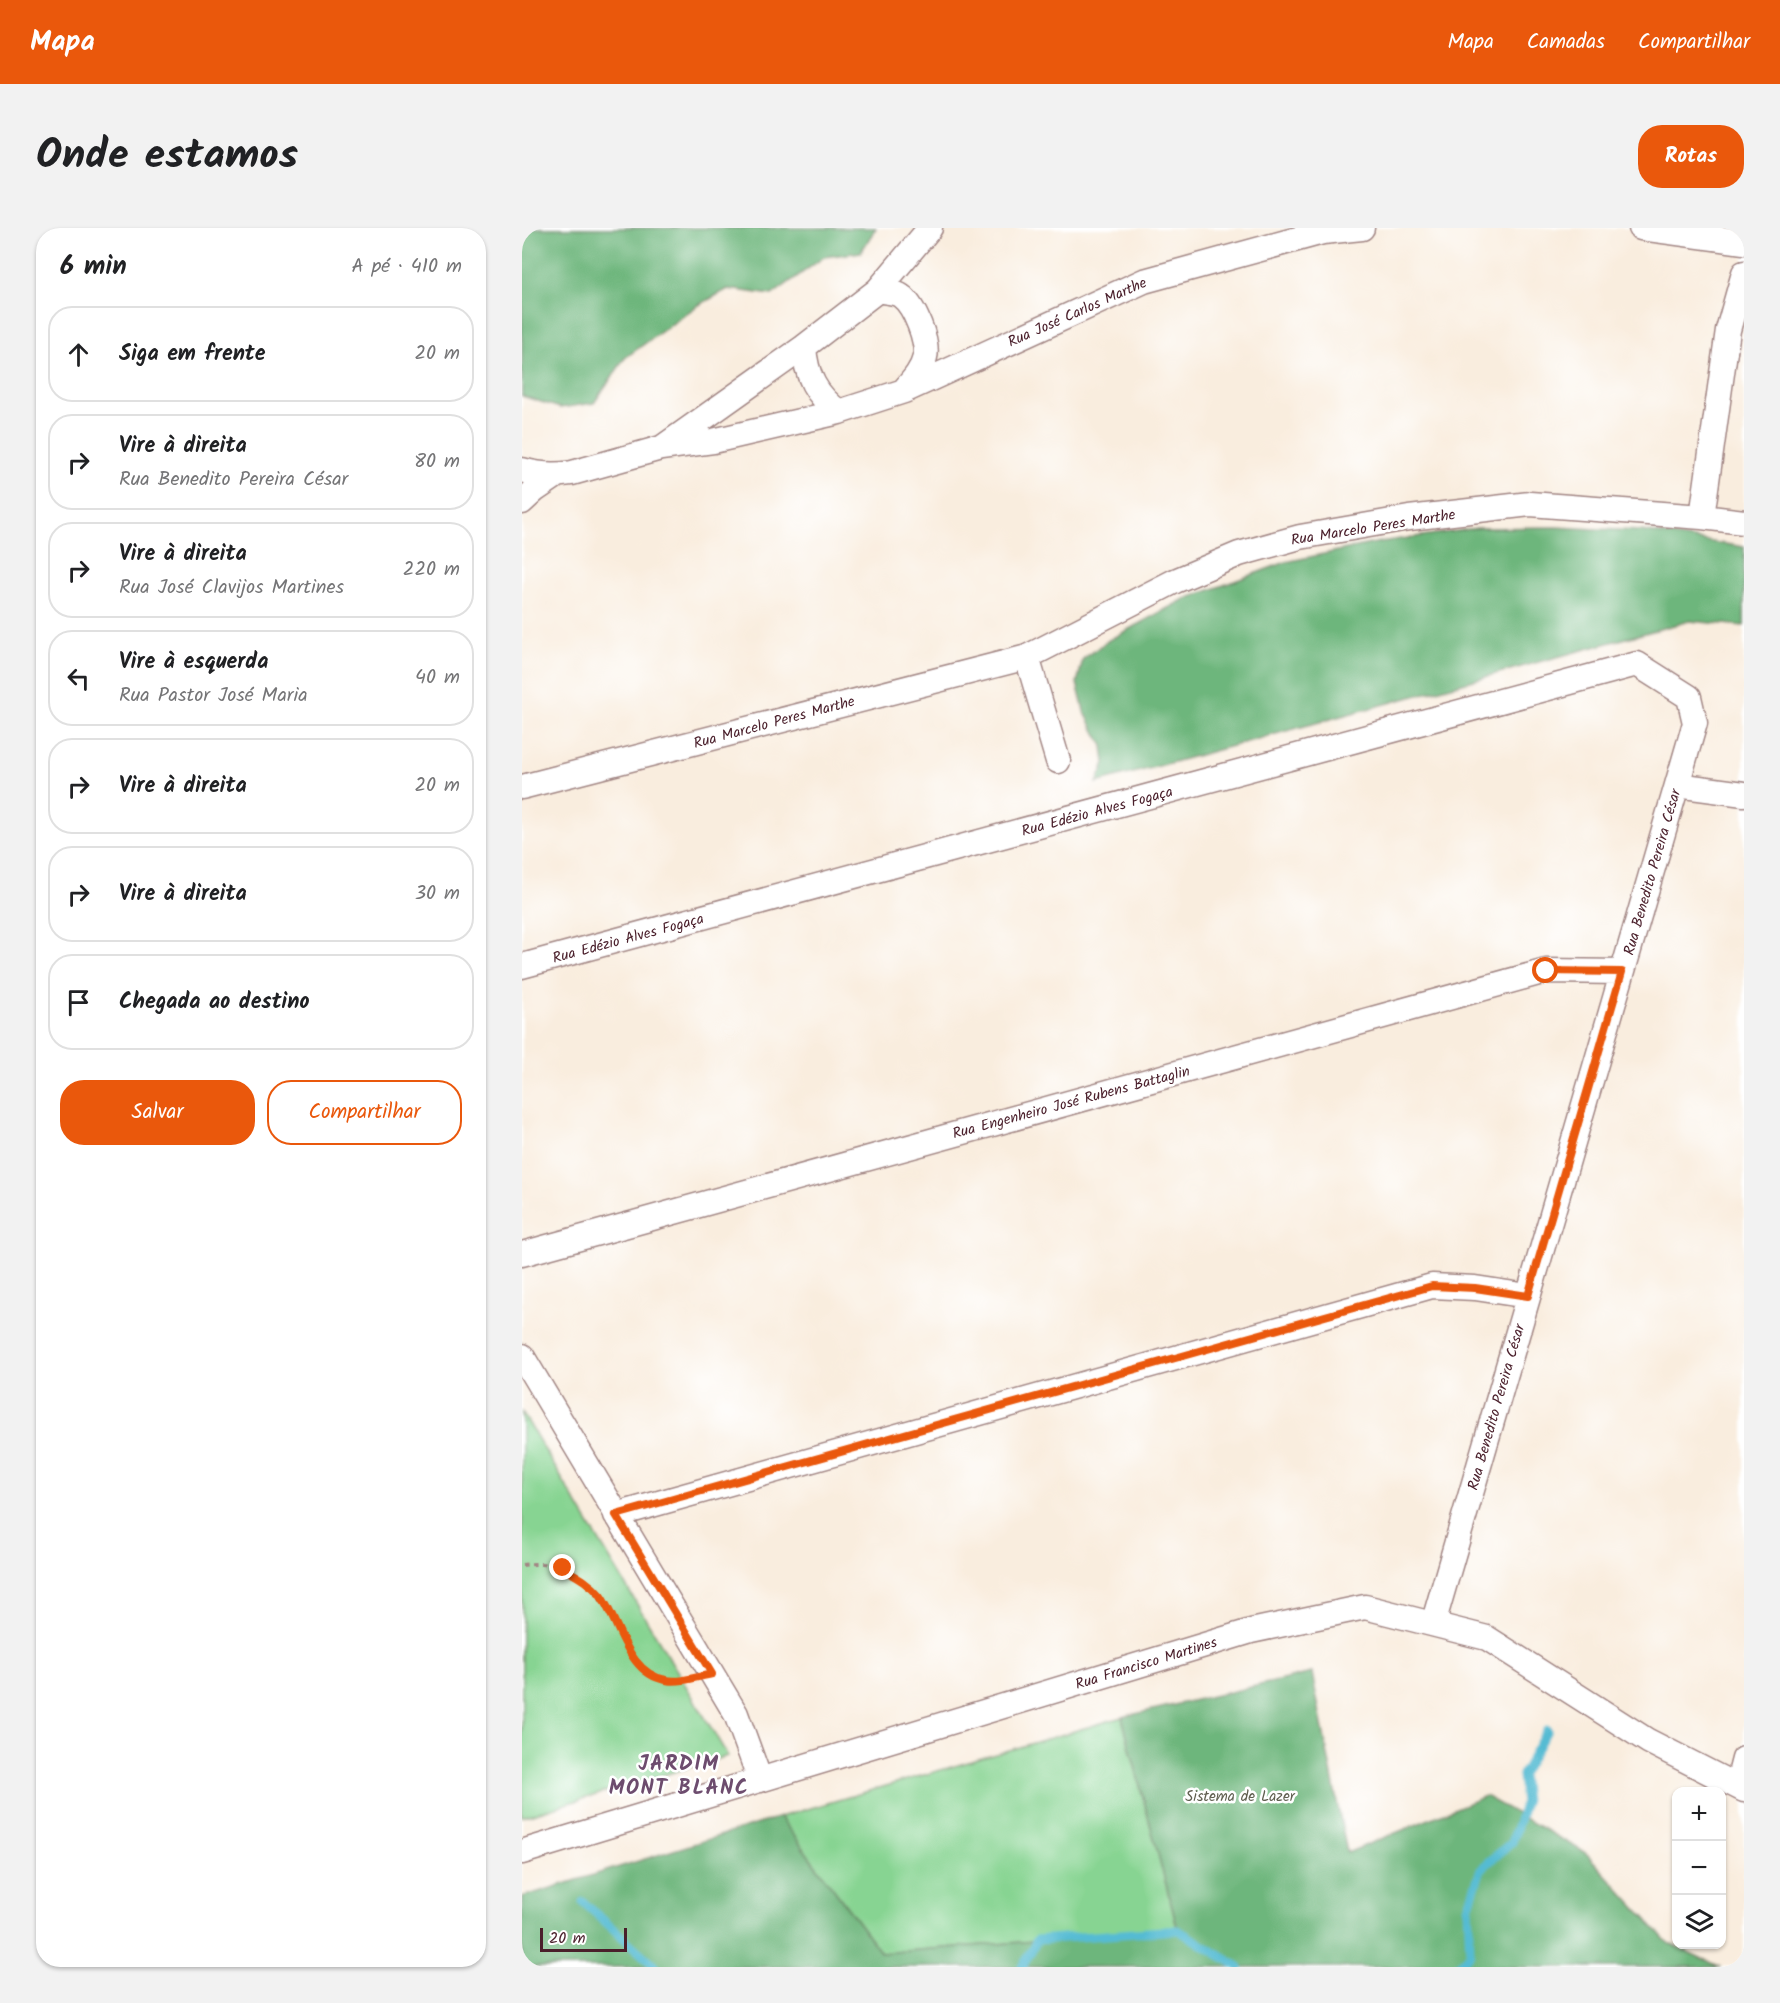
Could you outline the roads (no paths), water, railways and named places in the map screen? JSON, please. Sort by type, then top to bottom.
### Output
[{"type":"street","points":[[661,448],[804,347],[878,290],[930,228]]},
{"type":"street","name":"Rua José Carlos Marthe","points":[[522,470],[557,476],[572,474],[661,448],[713,441],[839,412],[904,391],[1144,280],[1323,232],[1362,228]]},
{"type":"street","points":[[1641,228],[1744,242]]},
{"type":"street","points":[[1702,517],[1728,330],[1744,273]]},
{"type":"street","points":[[878,290],[900,295],[911,308],[926,343],[926,356],[920,372],[904,391]]},
{"type":"street","points":[[804,347],[805,364],[810,380],[826,403],[839,412]]},
{"type":"street","points":[[522,502],[537,488],[557,476]]},
{"type":"street","name":"Rua Marcelo Peres Marthe","points":[[522,787],[1027,657],[1176,581],[1239,554],[1300,537],[1409,518],[1530,504],[1744,522]]},
{"type":"street","points":[[1027,657],[1058,761]]},
{"type":"street","name":"Rua Edézio Alves Fogaça","points":[[522,966],[1637,664],[1667,683]]},
{"type":"street","name":"Rua Benedito Pereira César","points":[[1432,1624],[1695,723],[1689,698],[1667,683]]},
{"type":"street","points":[[1677,785],[1744,794]]},
{"type":"street","name":"Rua Engenheiro José Rubens Battaglin","points":[[522,1254],[1546,971],[1622,972]]},
{"type":"street","points":[[616,1515],[1432,1286],[1475,1288],[1528,1296]]},
{"type":"street","points":[[522,1356],[736,1714],[760,1780]]},
{"type":"street","name":"Rua Francisco Martines","points":[[522,1852],[1251,1631],[1365,1606],[1487,1638],[1648,1741],[1740,1788]]},
{"type":"street","points":[[1740,1788],[1744,1759]]},
{"type":"waterway","points":[[1457,1967],[1470,1953],[1468,1908],[1481,1869],[1512,1842],[1525,1802],[1522,1775],[1547,1730]]},
{"type":"waterway","points":[[583,1902],[656,1967]]},
{"type":"waterway","points":[[1022,1967],[1037,1940],[1178,1930],[1239,1967]]},
{"type":"district","name":"JARDIM MONT BLANC","points":[[679,1775]]},
{"type":"park label","name":"Sistema de Lazer","points":[[1240,1796]]}]
